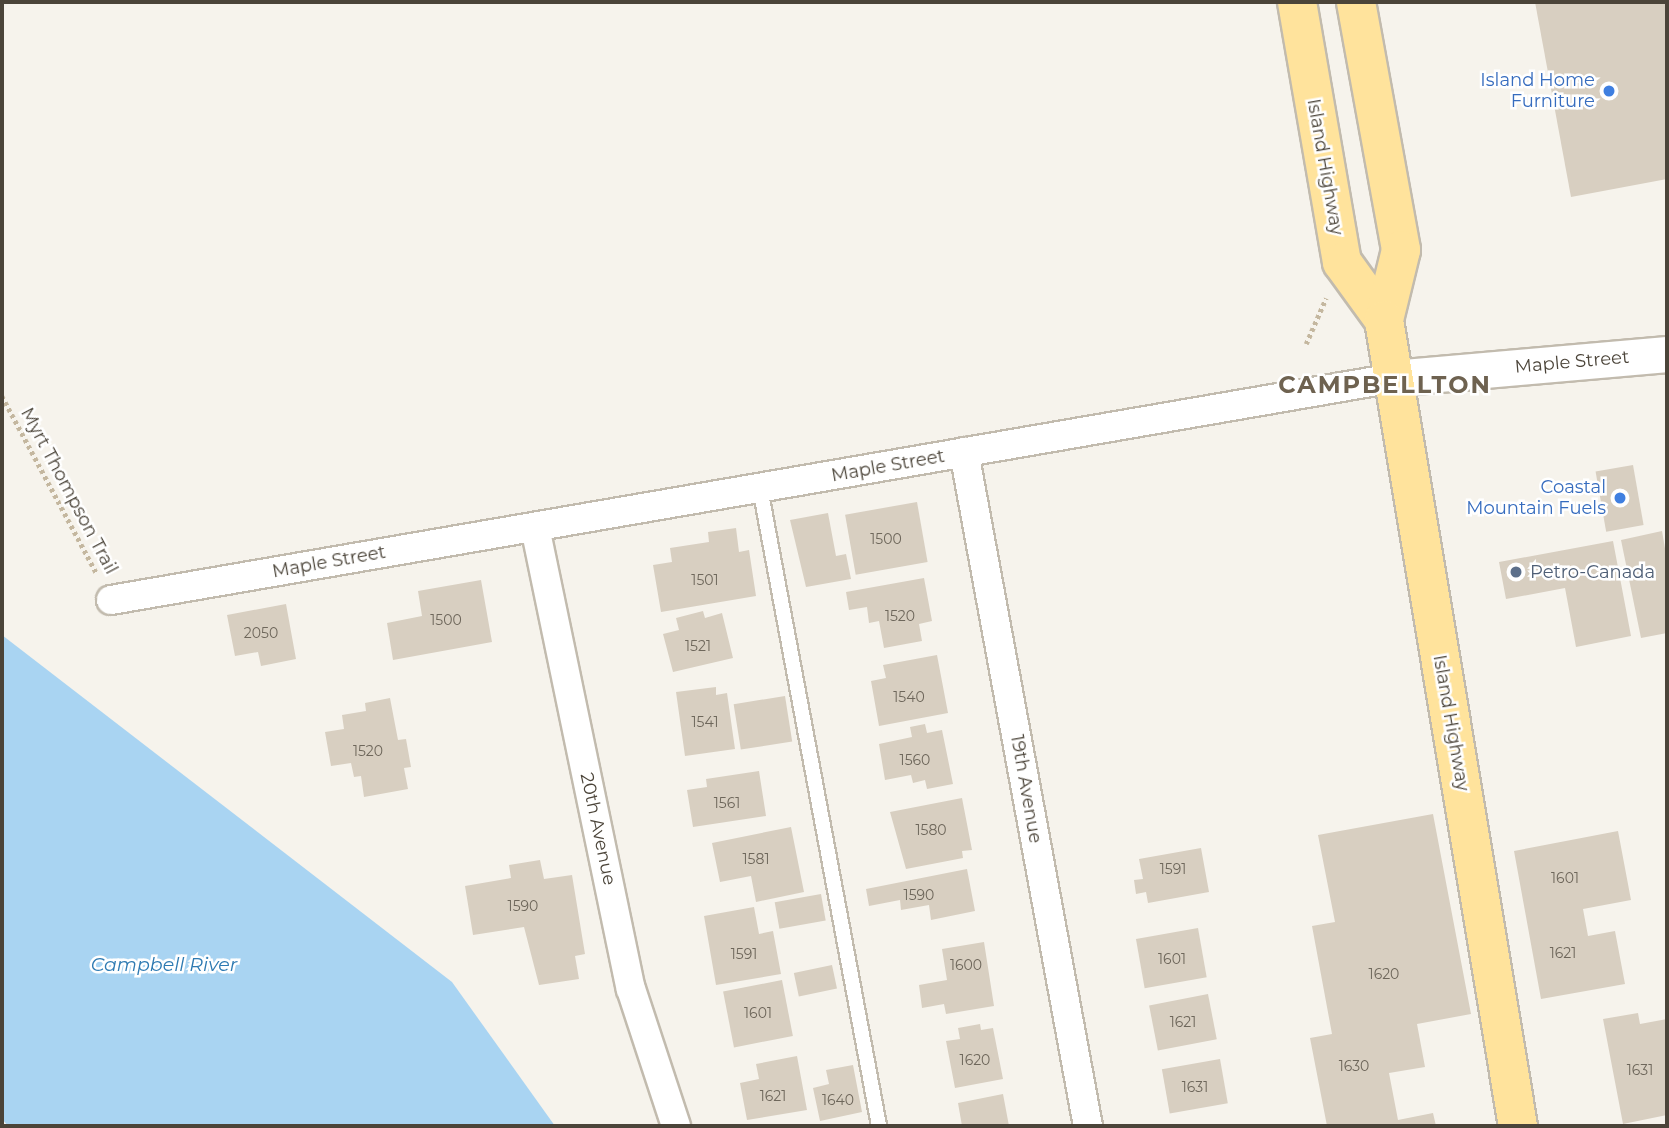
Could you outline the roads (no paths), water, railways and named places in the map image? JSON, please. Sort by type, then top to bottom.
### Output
[{"type":"main road","name":"Island Highway","points":[[1297,2],[1342,262],[1384,320]]},
{"type":"main road","name":"Island Highway","points":[[1356,2],[1401,250],[1384,320],[1518,1126]]},
{"type":"street","name":"Maple Street","points":[[111,600],[1393,378],[1667,354]]},
{"type":"street","name":"19th Avenue","points":[[964,452],[1088,1126]]},
{"type":"street","name":"20th Avenue","points":[[535,527],[631,989],[676,1126]]},
{"type":"lane","points":[[760,488],[879,1126]]},
{"type":"water","name":"Campbell River","points":[[2,635],[452,982],[555,1126],[8,1126],[2,1119]]},
{"type":"place","name":"Island Home Furniture","points":[[1609,91]]},
{"type":"place","name":"Coastal Mountain Fuels","points":[[1620,498]]},
{"type":"place","name":"Petro-Canada","points":[[1516,572]]},
{"type":"district","name":"CAMPBELLTON","points":[[1385,385]]}]
